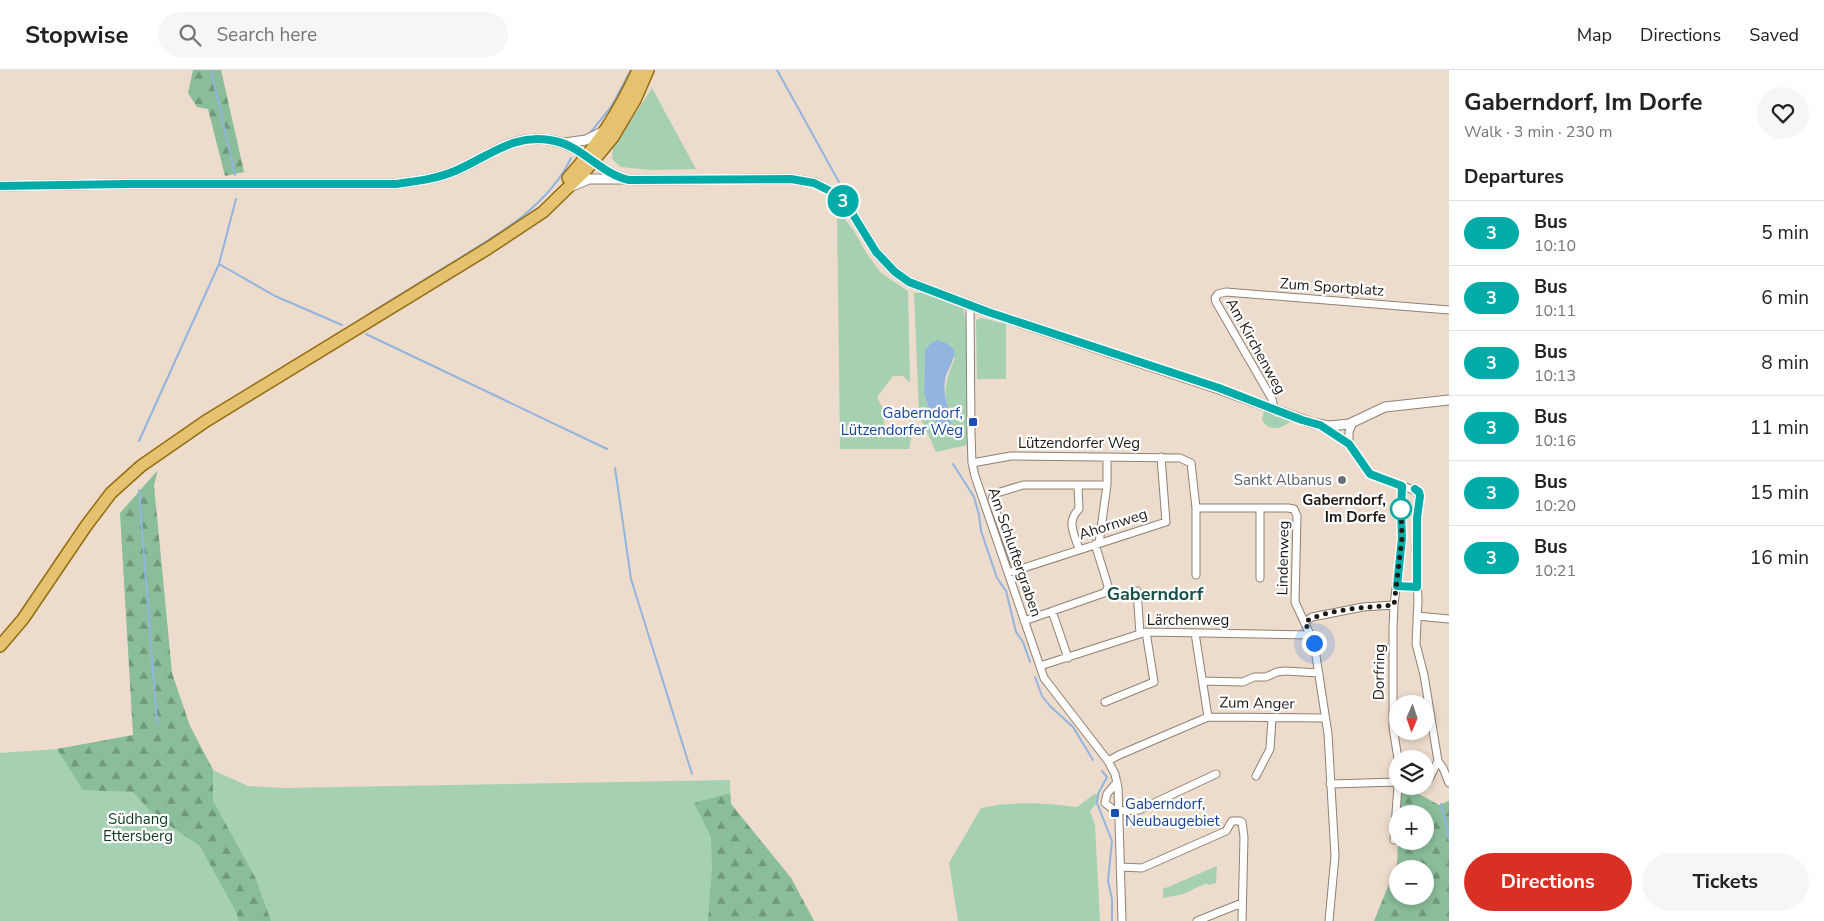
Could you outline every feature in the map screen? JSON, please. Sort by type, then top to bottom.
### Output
[{"type":"main road","points":[[515,230],[591,159],[623,102],[638,70]]},
{"type":"main road","points":[[0,646],[23,619],[86,526],[111,493],[141,466],[193,429],[544,212],[570,187],[622,122],[635,100],[648,70]]},
{"type":"street","points":[[0,186],[396,184],[447,174],[504,145],[519,141],[542,139],[563,143],[586,140],[607,130]]},
{"type":"street","points":[[563,143],[623,179]]},
{"type":"street","points":[[570,187],[595,178],[650,180],[791,179],[814,183],[832,192],[840,199],[852,213],[876,252],[895,272],[909,282],[970,306],[1219,388],[1302,420],[1320,425],[1339,425],[1354,422],[1385,407],[1449,400]]},
{"type":"street","name":"Zum Sportplatz","points":[[1215,298],[1218,294],[1226,292],[1449,310]]},
{"type":"street","name":"Am Kirchenweg","points":[[1215,298],[1272,399],[1274,408]]},
{"type":"street","name":"Am Schluftergraben","points":[[970,306],[972,463],[1040,666],[1050,687],[1108,761],[1115,774],[1117,782],[1122,921]]},
{"type":"street","points":[[1349,444],[1349,432],[1354,422]]},
{"type":"street","points":[[1320,425],[1349,444],[1370,474],[1419,492],[1416,644],[1424,675],[1438,761],[1444,768],[1449,783]]},
{"type":"street","name":"Lützendorfer Weg","points":[[972,463],[1011,456],[1107,456],[1186,459],[1192,468],[1196,508]]},
{"type":"street","points":[[1024,621],[1108,590],[1097,544],[1107,485],[1107,456]]},
{"type":"street","name":"Ahornweg","points":[[1008,573],[1166,522],[1161,457]]},
{"type":"street","points":[[1017,570],[992,500],[993,496],[1024,485],[1107,485]]},
{"type":"street","points":[[1078,486],[1079,508],[1072,516],[1071,523],[1079,549]]},
{"type":"street","name":"Dorfring","points":[[1397,750],[1392,719],[1394,605],[1402,538],[1402,486]]},
{"type":"street","points":[[1196,508],[1196,575]]},
{"type":"street","name":"Lindenweg","points":[[1196,508],[1288,508],[1294,509],[1297,513],[1295,602],[1314,643],[1328,734],[1335,856],[1330,921]]},
{"type":"street","points":[[1260,508],[1260,578]]},
{"type":"street","points":[[1397,586],[1417,587]]},
{"type":"street","points":[[1105,702],[1154,682],[1143,633],[1137,591]]},
{"type":"street","points":[[1305,622],[1312,618],[1363,607],[1394,605]]},
{"type":"street","points":[[1052,611],[1068,658]]},
{"type":"street","points":[[1417,616],[1449,619]]},
{"type":"street","name":"Lärchenweg","points":[[1040,666],[1143,633],[1310,634]]},
{"type":"street","points":[[1195,633],[1208,717]]},
{"type":"street","points":[[1203,681],[1243,682],[1254,677],[1266,677],[1277,672],[1319,673]]},
{"type":"street","name":"Zum Anger","points":[[1108,761],[1200,718],[1325,718]]},
{"type":"street","points":[[1256,776],[1270,749],[1272,718]]},
{"type":"street","points":[[1434,768],[1438,761]]},
{"type":"street","points":[[1117,782],[1107,794],[1105,803],[1110,808],[1118,811],[1139,810],[1216,774]]},
{"type":"street","points":[[1330,784],[1389,782]]},
{"type":"street","points":[[1120,867],[1142,868],[1226,831],[1232,821],[1240,821],[1242,822],[1244,837],[1242,921]]},
{"type":"street","points":[[1197,921],[1242,903]]},
{"type":"green space","points":[[193,70],[221,70],[244,172],[225,176],[208,109],[197,107],[188,93]]},
{"type":"green space","points":[[652,88],[696,169],[651,170],[621,167],[612,159],[613,148]]},
{"type":"green space","points":[[837,209],[854,231],[867,254],[881,273],[908,291],[910,383],[903,376],[893,376],[877,397],[882,407],[885,429],[913,429],[909,449],[840,449]]},
{"type":"green space","points":[[914,293],[926,293],[963,308],[966,322],[968,445],[936,452],[919,414]],"holes":[[[925,350],[955,358],[949,374],[945,395],[952,419],[943,428],[932,419],[924,393]]]},
{"type":"green space","points":[[981,318],[1006,324],[1006,379],[977,379],[976,320]]},
{"type":"green space","points":[[1264,411],[1274,413],[1274,416],[1277,417],[1278,415],[1291,421],[1284,426],[1272,428],[1262,420]]},
{"type":"green space","points":[[158,470],[154,485],[172,673],[190,726],[213,770],[213,801],[255,877],[271,921],[239,921],[200,846],[153,814],[133,792],[83,790],[57,749],[133,735],[120,513]]},
{"type":"green space","name":"Südhang Ettersberg","points":[[190,726],[213,770],[248,786],[282,788],[730,780],[731,804],[791,878],[814,921],[0,921],[0,753],[57,749]]},
{"type":"green space","points":[[730,793],[731,804],[791,878],[814,921],[708,921],[712,868],[711,837],[694,803]]},
{"type":"green space","points":[[1094,794],[1100,795],[1097,803],[1090,811],[1095,825],[1100,921],[958,921],[949,863],[981,808],[1004,804],[1028,803],[1077,807]]},
{"type":"green space","points":[[1400,795],[1421,795],[1439,805],[1449,801],[1449,921],[1374,921],[1389,884],[1389,905],[1434,905],[1434,860],[1397,860],[1398,850],[1434,850],[1434,805],[1399,805]]},
{"type":"green space","points":[[1217,866],[1216,883],[1208,885],[1207,883],[1183,894],[1163,898],[1163,889]]},
{"type":"water","points":[[938,340],[948,344],[954,350],[945,385],[946,400],[952,419],[950,425],[943,428],[932,419],[924,393],[925,350],[931,343]]},
{"type":"waterway","points":[[211,70],[235,175]]},
{"type":"waterway","points":[[590,133],[611,107],[631,70]]},
{"type":"waterway","points":[[777,70],[839,182]]},
{"type":"waterway","points":[[611,149],[615,143]]},
{"type":"waterway","points":[[367,315],[517,221],[548,192],[561,176],[571,158]]},
{"type":"waterway","points":[[236,199],[219,264],[275,296],[342,325]]},
{"type":"waterway","points":[[139,441],[219,264]]},
{"type":"waterway","points":[[366,334],[607,449]]},
{"type":"waterway","points":[[953,464],[974,497],[981,531],[997,578],[1006,591],[1016,632],[1023,642],[1030,662]]},
{"type":"waterway","points":[[615,468],[631,579],[692,774]]},
{"type":"waterway","points":[[139,490],[157,724]]},
{"type":"waterway","points":[[1035,677],[1042,696],[1073,727],[1093,760]]},
{"type":"waterway","points":[[1102,771],[1107,777],[1098,794],[1097,803],[1112,841],[1108,881],[1112,899],[1112,921]]},
{"type":"waterway","points":[[1441,804],[1449,839]]},
{"type":"bus line","name":"3","points":[[0,186],[396,184],[440,176],[455,171],[504,145],[531,139],[563,143],[588,156],[612,174],[629,180],[804,180],[824,187],[840,199],[848,207],[876,252],[895,272],[909,282],[988,312],[1219,388],[1320,425],[1340,437],[1349,444],[1370,474],[1402,486],[1402,538],[1397,586],[1417,587],[1417,518],[1420,496],[1419,492],[1415,489]]},
{"type":"place","name":"Gaberndorf, Lützendorfer Weg","points":[[973,422]]},
{"type":"place","name":"Sankt Albanus","points":[[1342,480]]},
{"type":"place","name":"Gaberndorf, Im Dorfe","points":[[1401,509]]},
{"type":"place","name":"Gaberndorf, Neubaugebiet","points":[[1115,813]]},
{"type":"district","name":"Gaberndorf","points":[[1155,594]]},
{"type":"route","points":[[1314,643],[1305,622],[1312,618],[1363,607],[1394,605],[1402,538],[1401,509]]}]
